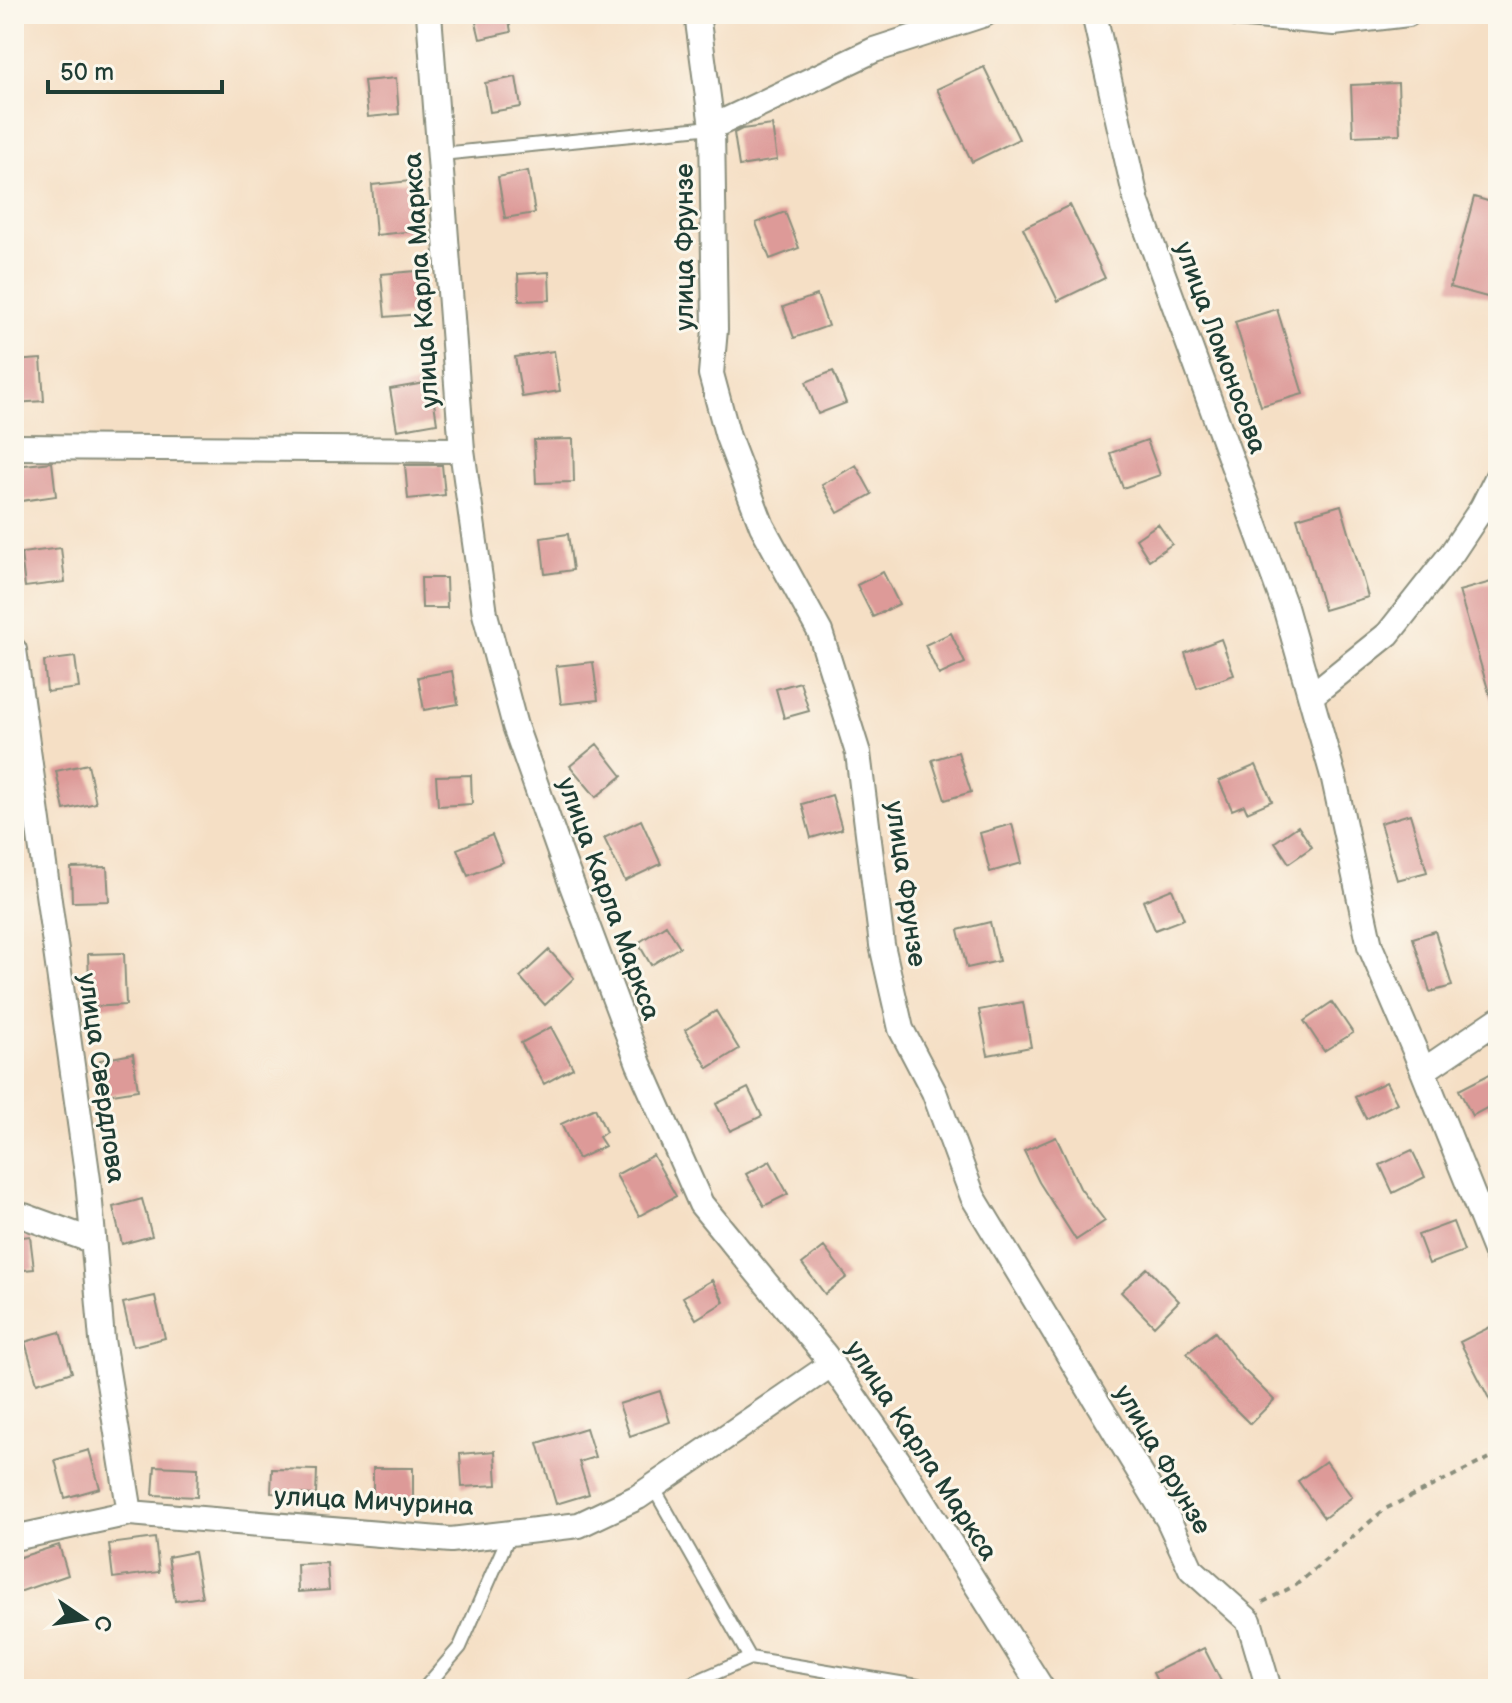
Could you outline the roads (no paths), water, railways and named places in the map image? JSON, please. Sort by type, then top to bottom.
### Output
[{"type":"street","name":"улица Карла Маркса","points":[[429,14],[462,450],[485,614],[515,726],[639,1064],[701,1204],[832,1364],[897,1459],[1042,1689]]},
{"type":"street","name":"улица Фрунзе","points":[[697,14],[712,127],[715,329],[711,374],[728,437],[762,526],[820,632],[858,753],[882,945],[901,1029],[934,1092],[973,1197],[1168,1519],[1191,1569],[1249,1621],[1269,1689]]},
{"type":"street","points":[[712,127],[874,50],[985,14]]},
{"type":"street","name":"улица Ломоносова","points":[[1094,14],[1137,203],[1285,607],[1334,779],[1370,946],[1498,1258]]},
{"type":"street","points":[[1236,14],[1334,23],[1408,14]]},
{"type":"street","points":[[14,447],[462,450]]},
{"type":"street","points":[[1311,696],[1388,634],[1452,553],[1482,508],[1498,476]]},
{"type":"street","name":"улица Свердлова","points":[[14,650],[88,1180],[102,1340],[130,1513]]},
{"type":"street","points":[[1423,1071],[1498,1020]]},
{"type":"street","points":[[14,1217],[24,1216],[93,1241]]},
{"type":"street","name":"улица Мичурина","points":[[14,1538],[130,1513],[451,1540],[579,1525],[653,1487],[832,1364]]},
{"type":"lane","points":[[441,154],[712,127]]},
{"type":"lane","points":[[653,1487],[750,1658]]},
{"type":"lane","points":[[424,1689],[460,1647],[510,1533]]},
{"type":"lane","points":[[679,1689],[750,1658],[936,1689]]}]
